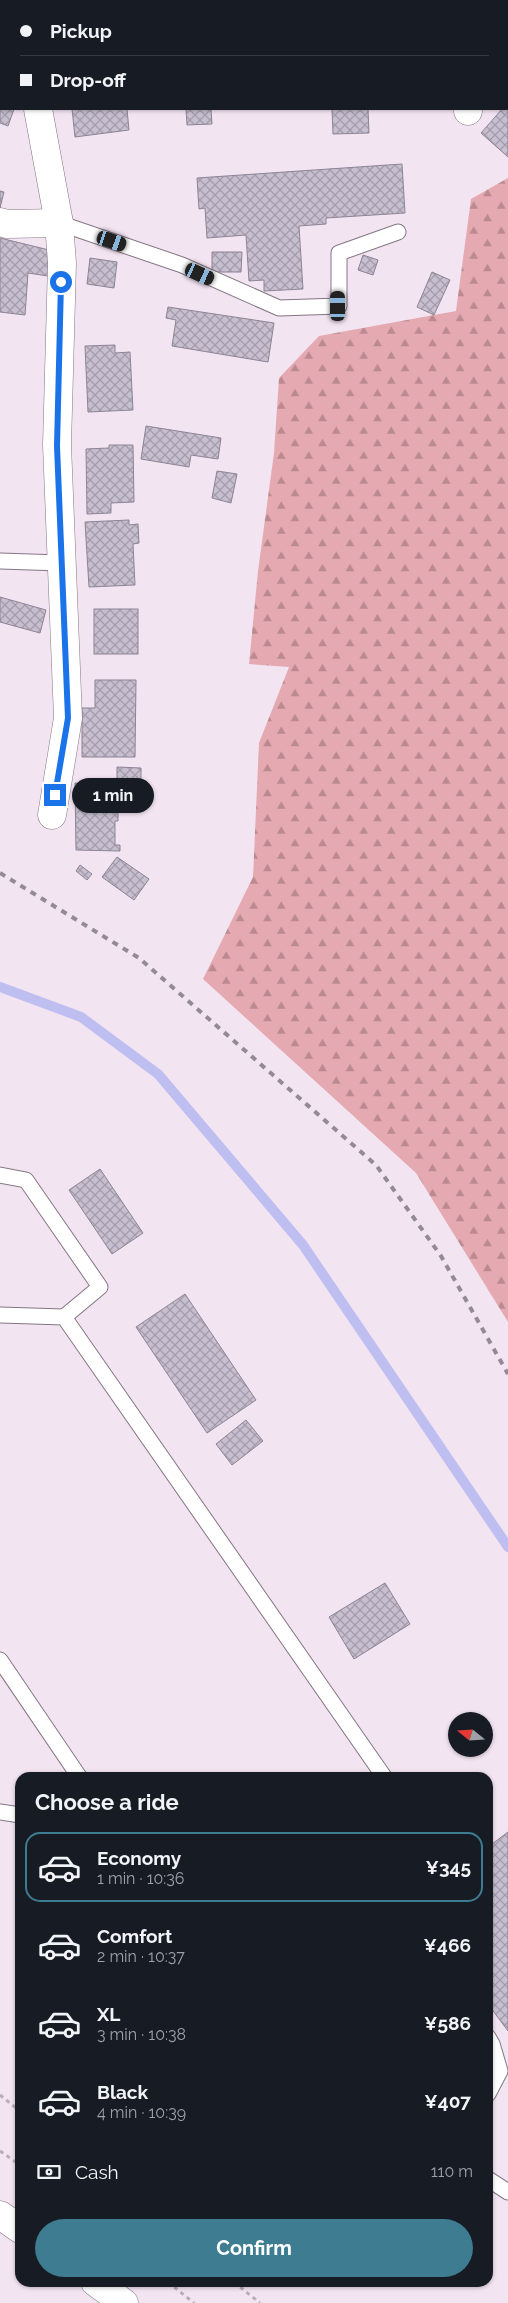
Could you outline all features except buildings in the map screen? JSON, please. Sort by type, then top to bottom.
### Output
[{"type":"main road","points":[[38,110],[59,223],[62,263],[57,446],[68,718],[52,814]]},
{"type":"main road","points":[[0,222],[8,224],[59,223]]},
{"type":"main road","points":[[0,2215],[15,2226]]},
{"type":"main road","points":[[102,2287],[124,2303]]},
{"type":"lane","points":[[59,223],[182,265],[254,299],[279,308],[338,306],[338,253],[398,232]]},
{"type":"lane","points":[[0,560],[62,563]]},
{"type":"lane","points":[[0,1175],[26,1180],[100,1287],[64,1317],[0,1315]]},
{"type":"lane","points":[[64,1317],[381,1772]]},
{"type":"lane","points":[[0,1660],[76,1772]]},
{"type":"lane","points":[[0,1812],[15,1814]]},
{"type":"lane","points":[[493,2048],[500,2072],[493,2085]]},
{"type":"lane","points":[[493,2183],[508,2192]]},
{"type":"path","points":[[0,2095],[15,2107]]},
{"type":"path","points":[[0,2150],[15,2160]]},
{"type":"path","points":[[174,2287],[194,2303]]},
{"type":"path","points":[[240,2287],[260,2303]]},
{"type":"green space","points":[[508,178],[508,1322],[416,1173],[203,979],[253,877],[259,743],[289,667],[249,664],[258,571],[274,453],[279,378],[319,336],[456,311],[471,199]]},
{"type":"waterway","points":[[0,987],[81,1017],[158,1074],[303,1245],[508,1547]]},
{"type":"railway","points":[[0,873],[139,958],[376,1165],[441,1256],[508,1374]]},
{"type":"route","points":[[55,795],[68,718],[57,446],[61,282]]}]
